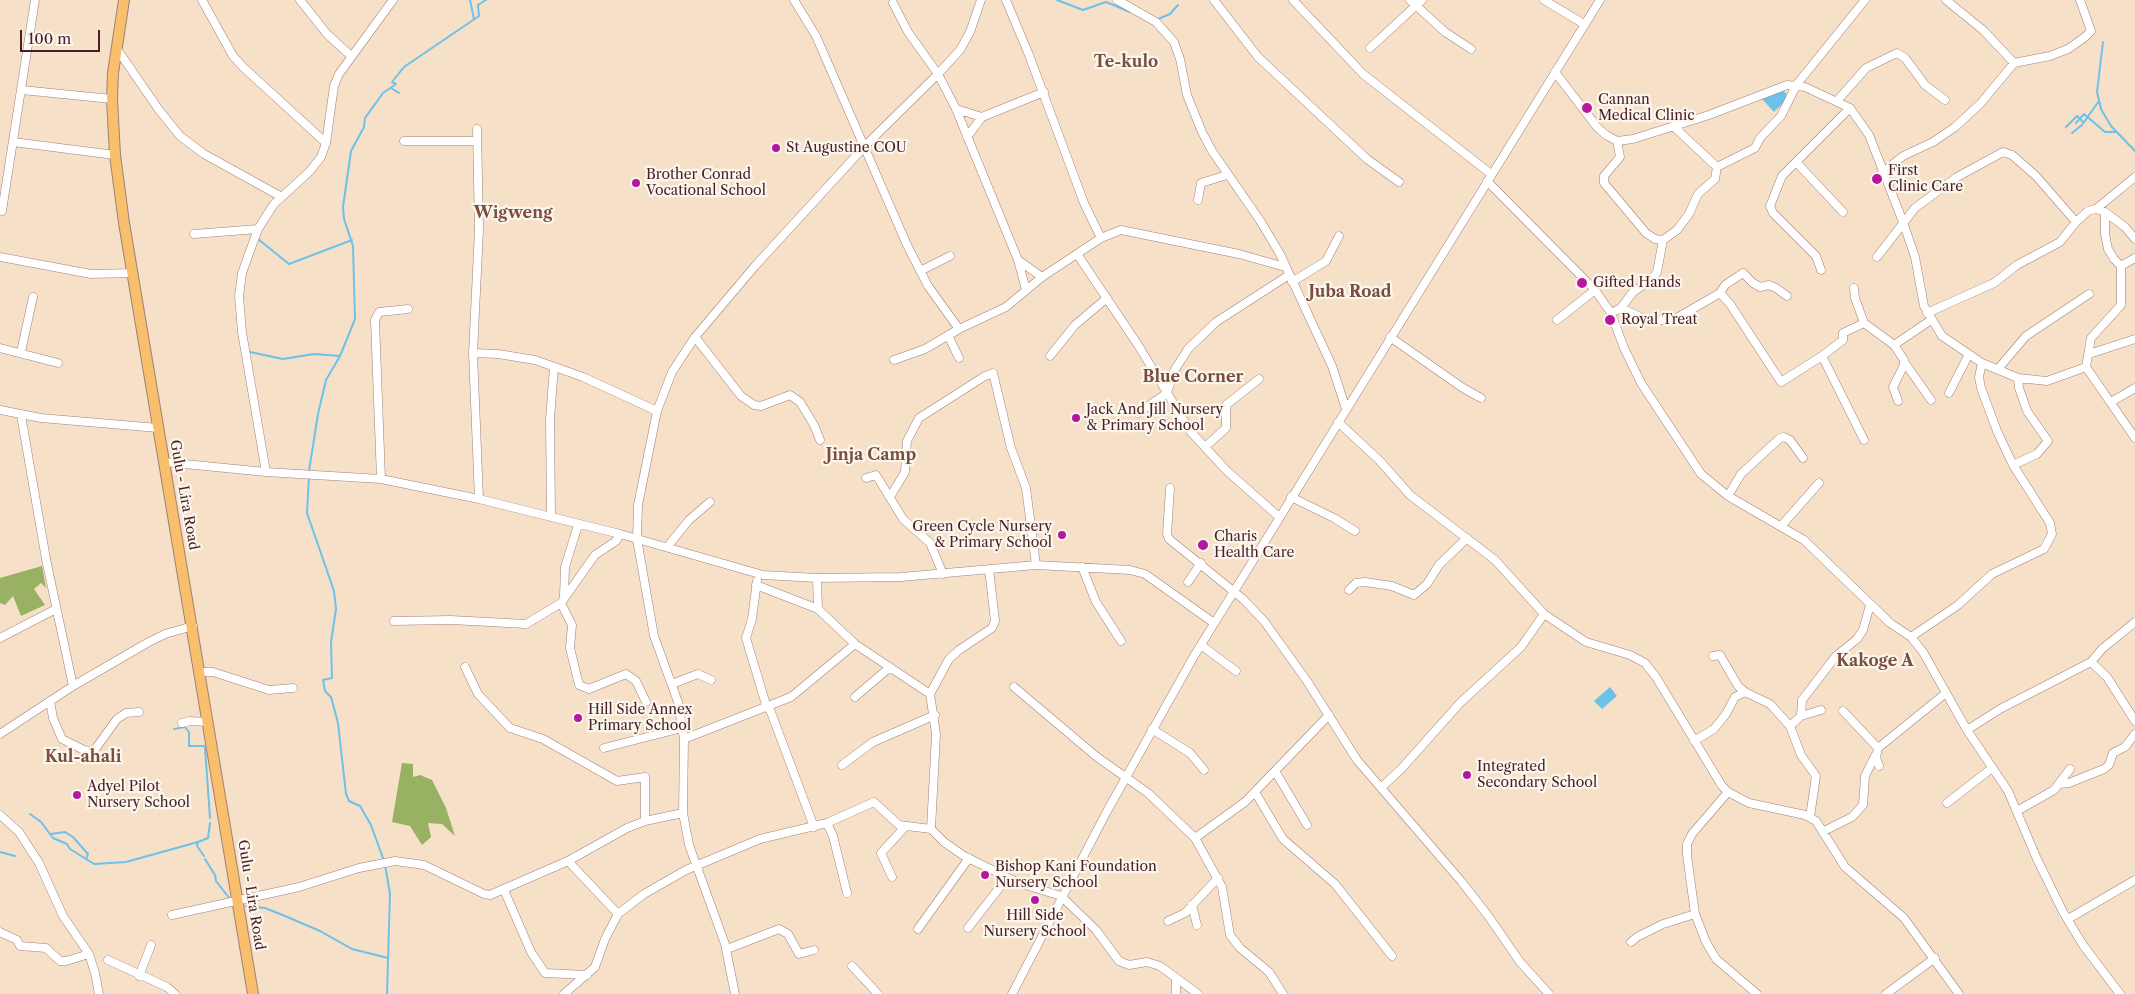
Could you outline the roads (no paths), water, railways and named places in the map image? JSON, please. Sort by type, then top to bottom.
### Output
[{"type":"main road","name":"Gulu - Lira Road","points":[[124,0],[112,99],[115,155],[124,223],[254,994]]},
{"type":"street","points":[[2,211],[2,190],[13,142],[35,0]]},
{"type":"street","points":[[202,0],[234,56],[243,68],[326,143]]},
{"type":"street","points":[[300,0],[327,34],[350,56]]},
{"type":"street","points":[[266,472],[246,357],[239,296],[242,273],[258,229],[280,196],[316,164],[326,143],[334,86],[338,74],[393,0]]},
{"type":"street","points":[[794,0],[816,36],[906,245],[928,286],[960,329]]},
{"type":"street","points":[[735,994],[726,949],[714,910],[695,867],[683,813],[684,739],[678,702],[654,636],[637,538],[638,505],[657,411],[672,372],[695,337],[755,266],[865,146],[938,74],[963,44],[981,0]]},
{"type":"street","points":[[1006,0],[1044,92],[1084,202],[1100,238]]},
{"type":"street","points":[[1117,0],[1156,22],[1174,42],[1180,59],[1187,95],[1212,152],[1261,222],[1285,267],[1332,366],[1346,409]]},
{"type":"street","points":[[1214,0],[1258,57],[1360,153],[1400,182]]},
{"type":"street","points":[[1293,0],[1363,74],[1489,177],[1595,290],[1610,313],[1629,359],[1656,407],[1693,464],[1710,483],[1728,496],[1782,525],[1817,550],[1870,605],[1911,638],[1928,660],[1967,730],[2008,791],[2048,883],[2083,945],[2120,994]]},
{"type":"street","points":[[1410,0],[1419,3],[1445,32],[1471,49]]},
{"type":"street","points":[[1544,0],[1584,24]]},
{"type":"street","points":[[1012,994],[1126,776],[1214,623],[1600,0]]},
{"type":"street","points":[[1617,141],[1620,157],[1604,176],[1604,183],[1646,233],[1658,240],[1663,240],[1677,230],[1689,214],[1698,194],[1715,179],[1718,167],[1754,148],[1760,138],[1781,116],[1797,84],[1865,0]]},
{"type":"street","points":[[1946,0],[1984,31],[2014,63]]},
{"type":"street","points":[[1882,172],[1903,156],[1933,142],[1955,127],[1981,103],[2014,63],[2050,56],[2068,49],[2085,38],[2092,31],[2080,0]]},
{"type":"street","points":[[894,3],[908,32],[938,74],[956,109],[1018,260],[1026,290]]},
{"type":"street","points":[[1370,48],[1419,3]]},
{"type":"street","points":[[117,48],[180,136],[204,154],[280,196]]},
{"type":"street","points":[[1836,101],[1866,68],[1897,53],[1905,58],[1925,84],[1946,100]]},
{"type":"street","points":[[1555,72],[1596,127],[1617,141],[1633,139],[1741,105],[1787,85],[1797,84],[1850,108],[1866,129],[1915,257],[1923,300],[1929,317],[1945,338],[1982,363],[2018,378],[2047,381],[2086,367]]},
{"type":"street","points":[[22,90],[112,99]]},
{"type":"street","points":[[967,138],[982,117],[1044,92]]},
{"type":"street","points":[[1821,270],[1816,256],[1773,213],[1770,206],[1782,176],[1850,108]]},
{"type":"street","points":[[956,109],[982,117]]},
{"type":"street","points":[[1673,126],[1718,167]]},
{"type":"street","points":[[477,129],[479,230],[473,353],[479,499]]},
{"type":"street","points":[[404,141],[477,141]]},
{"type":"street","points":[[13,142],[115,155]]},
{"type":"street","points":[[1877,257],[1915,208],[1979,162],[2003,152],[2012,155],[2036,176],[2076,222]]},
{"type":"street","points":[[1796,162],[1843,212]]},
{"type":"street","points":[[1198,200],[1198,185],[1200,183],[1228,175]]},
{"type":"street","points":[[1894,345],[1929,317],[1994,282],[2017,265],[2060,242],[2086,212],[2096,209],[2135,177]]},
{"type":"street","points":[[2096,209],[2105,212],[2125,227],[2135,240]]},
{"type":"street","points":[[2105,212],[2105,234],[2108,249],[2121,266],[2121,305],[2091,338],[2086,367],[2135,438]]},
{"type":"street","points":[[194,234],[258,229]]},
{"type":"street","points":[[894,360],[921,351],[948,335],[1006,307],[1042,276],[1100,238],[1127,230],[1239,254],[1285,267]]},
{"type":"street","points":[[1138,413],[1166,393],[1174,371],[1196,342],[1216,322],[1290,279],[1326,261],[1339,236]]},
{"type":"street","points":[[1610,313],[1621,308],[1633,292],[1650,281],[1657,272],[1663,240]]},
{"type":"street","points":[[1077,254],[1107,298],[1191,432],[1226,470],[1279,517]]},
{"type":"street","points":[[920,271],[950,256]]},
{"type":"street","points":[[0,257],[91,274],[133,273]]},
{"type":"street","points":[[2121,266],[2135,258]]},
{"type":"street","points":[[1018,260],[1042,276]]},
{"type":"street","points":[[1621,308],[1648,321],[1675,319],[1720,293],[1725,285],[1743,273],[1753,283],[1760,286],[1769,285],[1787,296]]},
{"type":"street","points":[[1854,288],[1855,298],[1864,322],[1894,345],[1930,400]]},
{"type":"street","points":[[1557,320],[1595,290]]},
{"type":"street","points":[[1720,293],[1730,304],[1781,382],[1822,356],[1842,340],[1844,333],[1864,322]]},
{"type":"street","points":[[1998,369],[2026,336],[2089,294]]},
{"type":"street","points":[[21,352],[33,297]]},
{"type":"street","points":[[1050,356],[1075,325],[1107,298]]},
{"type":"street","points":[[382,479],[375,320],[379,312],[408,309]]},
{"type":"street","points":[[948,335],[958,358]]},
{"type":"street","points":[[695,337],[741,396],[754,405],[761,406],[790,395],[800,402],[814,425],[820,440]]},
{"type":"street","points":[[1390,337],[1463,388],[1481,398]]},
{"type":"street","points":[[2089,354],[2135,339]]},
{"type":"street","points":[[0,348],[58,363]]},
{"type":"street","points":[[473,353],[520,358],[554,367],[583,377],[657,411]]},
{"type":"street","points":[[1949,393],[1968,354]]},
{"type":"street","points":[[1822,356],[1864,440]]},
{"type":"street","points":[[1898,401],[1892,388],[1905,363]]},
{"type":"street","points":[[1911,638],[1958,605],[1992,574],[2036,554],[2050,541],[2052,534],[2050,523],[2013,465],[1983,396],[1979,377],[1982,363]]},
{"type":"street","points":[[551,517],[550,419],[554,367]]},
{"type":"street","points":[[890,496],[905,472],[907,441],[918,418],[988,373],[993,373],[1011,448],[1026,488],[1036,565]]},
{"type":"street","points":[[2013,465],[2037,454],[2048,441],[2026,411],[2018,378]]},
{"type":"street","points":[[1205,447],[1226,428],[1226,405],[1259,379]]},
{"type":"street","points":[[2111,402],[2135,388]]},
{"type":"street","points":[[0,410],[64,421],[158,428]]},
{"type":"street","points":[[21,415],[56,609],[73,686]]},
{"type":"street","points":[[1338,422],[1380,461],[1410,495],[1496,560],[1544,614],[1586,642],[1630,655],[1645,663],[1656,677],[1714,775],[1728,792],[1749,804],[1810,817],[1824,831],[1845,867],[1859,881],[1892,905],[1935,958],[1959,994]]},
{"type":"street","points":[[1728,496],[1742,474],[1780,438],[1784,436],[1790,440],[1803,458]]},
{"type":"street","points":[[164,462],[266,472],[382,479],[479,499],[637,538],[758,574],[816,578],[943,574],[1036,565],[1130,570],[1146,574],[1214,623]]},
{"type":"street","points":[[866,478],[873,474],[876,475],[903,519],[930,542],[943,574]]},
{"type":"street","points":[[1782,525],[1819,483]]},
{"type":"street","points":[[1170,488],[1167,534],[1174,543],[1201,563],[1215,578],[1233,591],[1264,621],[1358,760],[1479,904],[1531,976],[1549,994]]},
{"type":"street","points":[[1291,497],[1355,531]]},
{"type":"street","points":[[668,546],[689,520],[710,502]]},
{"type":"street","points":[[578,524],[565,567],[563,599],[572,625],[570,648],[580,686],[589,689],[626,674],[636,681],[646,702]]},
{"type":"street","points":[[394,622],[451,620],[526,624],[563,599],[596,555],[616,542],[620,534]]},
{"type":"street","points":[[1348,590],[1356,583],[1366,582],[1392,586],[1414,595],[1427,584],[1439,565],[1467,538]]},
{"type":"street","points":[[1188,582],[1201,563]]},
{"type":"street","points":[[1082,567],[1096,602],[1121,641]]},
{"type":"street","points":[[931,829],[936,743],[935,715],[930,694],[949,659],[992,628],[995,621],[989,569]]},
{"type":"street","points":[[758,574],[752,619],[746,638],[768,708],[814,827]]},
{"type":"street","points":[[816,578],[818,609]]},
{"type":"street","points":[[756,585],[818,609],[855,644],[930,694]]},
{"type":"street","points":[[1801,716],[1801,704],[1809,691],[1836,656],[1857,639],[1863,630],[1870,605]]},
{"type":"street","points":[[0,638],[56,609]]},
{"type":"street","points":[[1382,787],[1402,768],[1460,703],[1493,675],[1521,647],[1544,614]]},
{"type":"street","points":[[1967,730],[2000,708],[2091,662],[2102,649],[2135,622]]},
{"type":"street","points":[[0,734],[73,686],[165,634],[193,626]]},
{"type":"street","points":[[684,739],[768,708],[797,692],[855,644]]},
{"type":"street","points":[[1201,645],[1236,670]]},
{"type":"street","points":[[1713,656],[1720,655],[1738,686],[1745,692],[1770,704],[1790,726],[1801,754],[1816,776],[1810,817]]},
{"type":"street","points":[[2091,662],[2107,677],[2135,721]]},
{"type":"street","points":[[465,667],[478,694],[510,728],[543,739],[618,781],[645,777],[645,821]]},
{"type":"street","points":[[855,697],[890,667]]},
{"type":"street","points":[[200,672],[213,672],[269,690],[293,688]]},
{"type":"street","points":[[672,684],[698,674],[711,680]]},
{"type":"street","points":[[1694,741],[1714,729],[1735,698],[1738,686]]},
{"type":"street","points":[[1014,687],[1097,757],[1148,792],[1195,838],[1218,878],[1230,935],[1240,948],[1270,972],[1284,994]]},
{"type":"street","points":[[1735,698],[1745,692]]},
{"type":"street","points":[[1824,831],[1852,816],[1863,805],[1866,798],[1865,776],[1876,756],[1878,748],[1946,693]]},
{"type":"street","points":[[50,701],[52,718],[62,740],[91,751],[99,746],[117,719],[126,713],[139,712]]},
{"type":"street","points":[[1790,726],[1801,716],[1821,710]]},
{"type":"street","points":[[1843,711],[1878,748]]},
{"type":"street","points":[[842,765],[873,742],[935,715]]},
{"type":"street","points":[[1195,838],[1243,804],[1329,715]]},
{"type":"street","points":[[183,722],[208,722]]},
{"type":"street","points":[[604,748],[682,728]]},
{"type":"street","points":[[1152,729],[1190,753],[1204,770]]},
{"type":"street","points":[[2059,784],[2069,783],[2104,769],[2109,765],[2112,753],[2125,747],[2135,734]]},
{"type":"street","points":[[1876,756],[1879,766]]},
{"type":"street","points":[[1948,803],[1992,768]]},
{"type":"street","points":[[2017,811],[2054,790],[2070,769]]},
{"type":"street","points":[[1275,772],[1307,825]]},
{"type":"street","points":[[1255,792],[1283,840],[1335,884],[1392,956]]},
{"type":"street","points":[[1728,792],[1692,834],[1687,844],[1695,914],[1713,956],[1757,994]]},
{"type":"street","points":[[564,994],[595,967],[605,939],[618,914],[631,902],[668,879],[760,839],[827,823],[874,802],[894,822],[905,827],[931,829],[949,846],[1007,878],[1062,896],[1096,930],[1120,961],[1129,965],[1152,963],[1198,994]]},
{"type":"street","points":[[172,915],[202,910],[237,899],[298,887],[383,862],[395,861],[424,866],[484,894],[504,890],[568,861],[645,821],[683,813]]},
{"type":"street","points":[[0,815],[19,832],[39,863],[63,916],[89,954],[96,973],[98,994]]},
{"type":"street","points":[[827,823],[833,836],[847,893]]},
{"type":"street","points":[[892,877],[881,853],[905,827]]},
{"type":"street","points":[[918,929],[969,858]]},
{"type":"street","points":[[568,861],[618,914]]},
{"type":"street","points":[[968,928],[1007,878]]},
{"type":"street","points":[[1168,921],[1185,913],[1218,878]]},
{"type":"street","points":[[2068,919],[2135,880]]},
{"type":"street","points":[[504,890],[531,952],[545,973],[587,975]]},
{"type":"street","points":[[1192,905],[1196,925]]},
{"type":"street","points":[[1631,942],[1663,924],[1695,914]]},
{"type":"street","points":[[726,949],[780,929],[788,934],[799,954],[814,950]]},
{"type":"street","points":[[0,932],[17,940],[20,946],[46,948],[64,962],[89,954]]},
{"type":"street","points":[[139,976],[151,945]]},
{"type":"street","points":[[1886,994],[1935,958]]},
{"type":"street","points":[[108,960],[139,976],[167,987],[175,994]]},
{"type":"street","points":[[852,966],[878,994]]},
{"type":"street","points":[[1176,978],[1176,994]]},
{"type":"water","points":[[1783,91],[1786,93],[1786,100],[1774,112],[1762,99]]},
{"type":"water","points":[[1610,687],[1617,696],[1602,709],[1594,701]]},
{"type":"waterway","points":[[470,0],[474,19]]},
{"type":"waterway","points":[[309,471],[318,414],[326,380],[340,356],[355,319],[353,246],[344,219],[343,207],[351,151],[364,127],[365,118],[383,93],[396,84],[392,82],[404,67],[479,16],[478,5],[486,0]]},
{"type":"waterway","points":[[1057,0],[1083,10],[1106,2],[1130,12]]},
{"type":"waterway","points":[[1158,19],[1170,14],[1178,5]]},
{"type":"waterway","points":[[2103,42],[2097,92],[2101,109],[2111,126],[2135,151]]},
{"type":"waterway","points":[[391,88],[399,93]]},
{"type":"waterway","points":[[2072,133],[2082,125],[2099,101]]},
{"type":"waterway","points":[[2076,123],[2084,114],[2105,132],[2116,132]]},
{"type":"waterway","points":[[2066,127],[2077,116],[2083,122]]},
{"type":"waterway","points":[[258,239],[289,264],[352,240]]},
{"type":"waterway","points":[[250,352],[283,359],[314,354],[340,356]]},
{"type":"waterway","points":[[309,476],[307,513],[334,591],[336,609],[331,642],[332,678],[323,680],[325,691],[331,697],[338,723],[346,794],[349,801],[360,806],[371,825],[384,861]]},
{"type":"waterway","points":[[174,729],[185,727],[189,732],[189,746],[204,746],[205,748],[210,818]]},
{"type":"waterway","points":[[30,814],[41,822],[53,838],[67,844],[70,849],[94,864],[126,862],[198,842]]},
{"type":"waterway","points":[[204,856],[197,846],[198,842],[208,838],[210,823]]},
{"type":"waterway","points":[[51,834],[65,832],[73,837],[88,854],[86,859]]},
{"type":"waterway","points":[[0,852],[15,856]]},
{"type":"waterway","points":[[205,859],[215,875],[216,881],[230,899]]},
{"type":"waterway","points":[[385,865],[390,894],[387,994]]},
{"type":"waterway","points":[[246,906],[265,908],[320,931],[352,949],[388,958]]},
{"type":"place","name":"Cannan Medical Clinic","points":[[1587,108]]},
{"type":"place","name":"St Augustine COU","points":[[776,148]]},
{"type":"place","name":"First Clinic Care","points":[[1877,179]]},
{"type":"place","name":"Brother Conrad Vocational School","points":[[636,183]]},
{"type":"place","name":"Gifted Hands","points":[[1582,283]]},
{"type":"place","name":"Royal Treat","points":[[1610,320]]},
{"type":"place","name":"Jack And Jill Nursery & Primary School","points":[[1076,418]]},
{"type":"place","name":"Green Cycle Nursery & Primary School","points":[[1062,535]]},
{"type":"place","name":"Charis Health Care","points":[[1203,545]]},
{"type":"place","name":"Hill Side Annex Primary School","points":[[578,718]]},
{"type":"place","name":"Integrated Secondary School","points":[[1467,775]]},
{"type":"place","name":"Adyel Pilot Nursery School","points":[[77,795]]},
{"type":"place","name":"Bishop Kani Foundation Nursery School","points":[[985,875]]},
{"type":"place","name":"Hill Side Nursery School","points":[[1035,900]]},
{"type":"district","name":"Te-kulo","points":[[1126,62]]},
{"type":"district","name":"Wigweng","points":[[513,213]]},
{"type":"district","name":"Juba Road","points":[[1350,292]]},
{"type":"district","name":"Blue Corner","points":[[1193,377]]},
{"type":"district","name":"Jinja Camp","points":[[871,455]]},
{"type":"district","name":"Kakoge A","points":[[1875,661]]},
{"type":"district","name":"Kul-ahali","points":[[83,757]]}]
